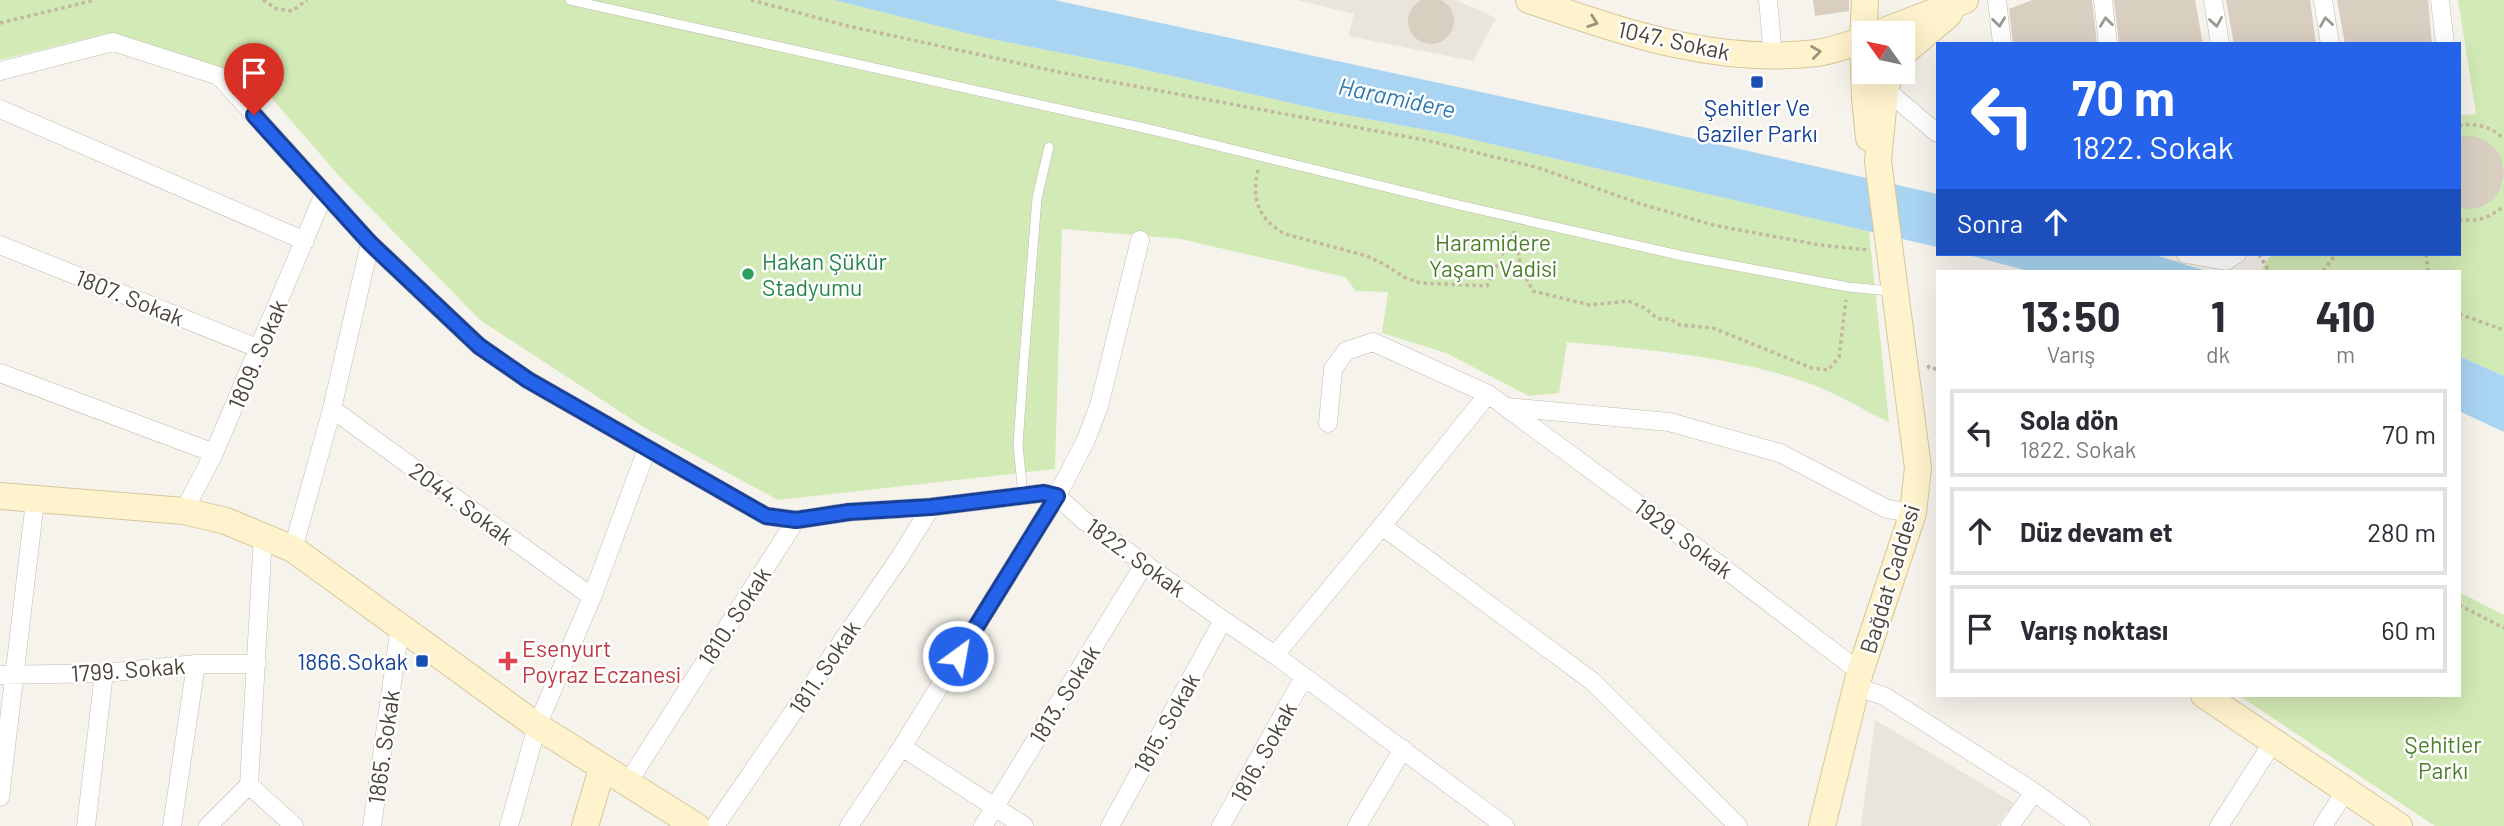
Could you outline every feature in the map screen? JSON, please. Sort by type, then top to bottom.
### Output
[{"type":"main road","name":"1047. Sokak","points":[[1529,0],[1623,32],[1714,53],[1773,56],[1820,53],[1852,43]]},
{"type":"main road","points":[[1865,0],[1867,21]]},
{"type":"main road","name":"1047. Sokak","points":[[1912,21],[1966,0]]},
{"type":"main road","points":[[1915,43],[1966,0]]},
{"type":"main road","points":[[1868,84],[1867,120],[1870,142],[1878,161]]},
{"type":"main road","points":[[1878,161],[1888,84]]},
{"type":"main road","name":"Bağdat Caddesi","points":[[1822,826],[1858,680],[1925,516],[1878,161]]},
{"type":"main road","points":[[0,496],[184,512],[226,521],[263,535],[292,549],[537,726],[696,826]]},
{"type":"main road","points":[[2207,697],[2399,826]]},
{"type":"main road","points":[[585,826],[602,769]]},
{"type":"street","points":[[1768,0],[1773,56]]},
{"type":"street","points":[[1997,0],[2002,42]]},
{"type":"street","points":[[2103,0],[2108,42]]},
{"type":"street","points":[[2213,0],[2220,42]]},
{"type":"street","points":[[2323,0],[2330,42]]},
{"type":"street","points":[[2440,0],[2445,42]]},
{"type":"street","points":[[0,71],[113,42],[219,76],[370,243],[479,346],[528,380],[766,516],[796,520],[849,512],[931,507],[1044,493],[1057,496]]},
{"type":"street","points":[[1892,84],[1936,132]]},
{"type":"street","points":[[0,109],[305,241]]},
{"type":"street","name":"1809. Sokak","points":[[184,512],[214,453],[260,349],[324,194]]},
{"type":"street","points":[[849,826],[902,747],[1057,496],[1086,442],[1099,405],[1140,240]]},
{"type":"street","points":[[292,549],[332,409],[370,243]]},
{"type":"street","name":"1807. Sokak","points":[[0,244],[260,349]]},
{"type":"street","points":[[2197,256],[2226,261],[2234,256]]},
{"type":"street","name":"1929. Sokak","points":[[1328,423],[1333,369],[1346,351],[1373,342],[1488,394],[1704,553],[1858,680],[2034,792],[2081,826]]},
{"type":"street","points":[[0,373],[214,453]]},
{"type":"street","points":[[1275,655],[1488,394]]},
{"type":"street","points":[[1506,407],[1670,422],[1780,453],[1887,509],[1925,516]]},
{"type":"street","name":"2044. Sokak","points":[[332,409],[592,597]]},
{"type":"street","points":[[509,826],[537,726],[592,597],[647,449]]},
{"type":"street","name":"1822. Sokak","points":[[1057,496],[1082,519],[1403,749],[1484,820],[1505,826]]},
{"type":"street","points":[[0,797],[7,675],[36,500]]},
{"type":"street","name":"1811. Sokak","points":[[715,826],[931,507]]},
{"type":"street","name":"1810. Sokak","points":[[627,783],[796,520]]},
{"type":"street","points":[[1382,526],[1592,681],[1738,826]]},
{"type":"street","points":[[208,826],[249,785],[263,535]]},
{"type":"street","name":"1813. Sokak","points":[[983,826],[1145,563]]},
{"type":"street","name":"1815. Sokak","points":[[1110,826],[1223,620]]},
{"type":"street","name":"1865. Sokak","points":[[372,826],[400,626]]},
{"type":"street","points":[[172,826],[196,664]]},
{"type":"street","name":"1799. Sokak","points":[[7,675],[104,673],[196,664],[257,664]]},
{"type":"street","points":[[86,826],[104,673]]},
{"type":"street","name":"1816. Sokak","points":[[1221,826],[1304,677]]},
{"type":"street","points":[[2220,826],[2273,741]]},
{"type":"street","points":[[902,747],[1024,826]]},
{"type":"street","points":[[1357,826],[1403,749]]},
{"type":"street","points":[[249,785],[294,826]]},
{"type":"street","points":[[2323,826],[2346,790]]},
{"type":"street","points":[[2010,826],[2034,792]]},
{"type":"lane","points":[[570,0],[1153,130],[1518,219],[1683,256],[1848,287],[1896,292]]},
{"type":"lane","points":[[1023,495],[1018,445],[1024,359],[1037,198],[1049,147]]},
{"type":"path","points":[[0,23],[95,0]]},
{"type":"path","points":[[263,0],[277,9],[292,11],[307,0]]},
{"type":"path","points":[[751,0],[848,26],[1059,72],[1430,141],[1539,168],[1713,226],[1820,245],[1870,250]]},
{"type":"path","points":[[2461,126],[2483,126],[2504,138]]},
{"type":"path","points":[[1261,157],[1253,189],[1256,202],[1274,228],[1285,234],[1367,256],[1420,283],[1487,286],[1518,219]]},
{"type":"path","points":[[2461,219],[2481,220],[2495,214],[2504,206]]},
{"type":"path","points":[[1513,233],[1521,268],[1533,291],[1590,305],[1628,301],[1645,308],[1658,318],[1670,319],[1680,325],[1713,328],[1812,368],[1828,370],[1839,357],[1848,287]]},
{"type":"path","points":[[2324,270],[2334,256]]},
{"type":"path","points":[[2461,315],[2504,330]]},
{"type":"path","points":[[2461,606],[2504,628]]},
{"type":"shaded area","points":[[1297,0],[1456,0],[1496,18],[1473,61],[1348,36],[1354,14]]},
{"type":"shaded area","points":[[1875,720],[2014,803],[1997,826],[1861,826]]},
{"type":"green space","name":"Haramidere Yaşam Vadisi","points":[[0,0],[834,0],[986,38],[1128,66],[1330,112],[1453,135],[1869,231],[1889,422],[1821,388],[1781,374],[1691,356],[1567,342],[1559,393],[1529,396],[1446,353],[1382,333],[1388,292],[1356,291],[1345,277],[1181,239],[1062,229],[1055,469],[778,500],[645,428],[480,320],[340,177],[235,56],[250,78],[109,33],[0,60]]},
{"type":"green space","points":[[2458,0],[2504,0],[2504,376],[2461,357],[2461,270],[2262,270],[2270,256],[2461,256],[2461,115],[2476,114]]},
{"type":"green space","name":"Şehitler Parkı","points":[[2461,593],[2504,615],[2504,826],[2435,826],[2241,697],[2461,697]]},
{"type":"water","name":"Haramidere","points":[[834,0],[1054,0],[1638,126],[1936,194],[1936,247],[1453,135],[1330,112],[1128,66],[986,38]]},
{"type":"water","points":[[1972,256],[2158,256],[2203,270],[2024,270]]},
{"type":"water","points":[[2461,357],[2504,376],[2504,432],[2461,412]]},
{"type":"building","points":[[1422,0],[1440,0],[1452,12],[1452,30],[1440,42],[1422,42],[1410,30],[1410,12]]},
{"type":"building","points":[[1813,0],[1849,0],[1849,11],[1815,16]]},
{"type":"building","points":[[2032,0],[2092,0],[2097,42],[2013,42],[2009,9]]},
{"type":"building","points":[[2114,0],[2195,0],[2203,42],[2119,42]]},
{"type":"building","points":[[2226,0],[2310,0],[2316,42],[2234,42]]},
{"type":"building","points":[[2337,0],[2428,0],[2432,42],[2345,42]]},
{"type":"building","points":[[2473,136],[2485,140],[2501,157],[2504,174],[2499,192],[2481,207],[2461,208],[2461,137]]},
{"type":"place","name":"Şehitler Ve Gaziler Parkı","points":[[1757,82]]},
{"type":"place","name":"Hakan Şükür Stadyumu","points":[[748,274]]},
{"type":"place","name":"1866.Sokak","points":[[422,661]]},
{"type":"place","name":"Esenyurt Poyraz Eczanesi","points":[[508,661]]},
{"type":"route","points":[[254,115],[370,243],[479,346],[528,380],[766,516],[796,520],[849,512],[931,507],[1044,493],[1057,496],[958,656]]}]
